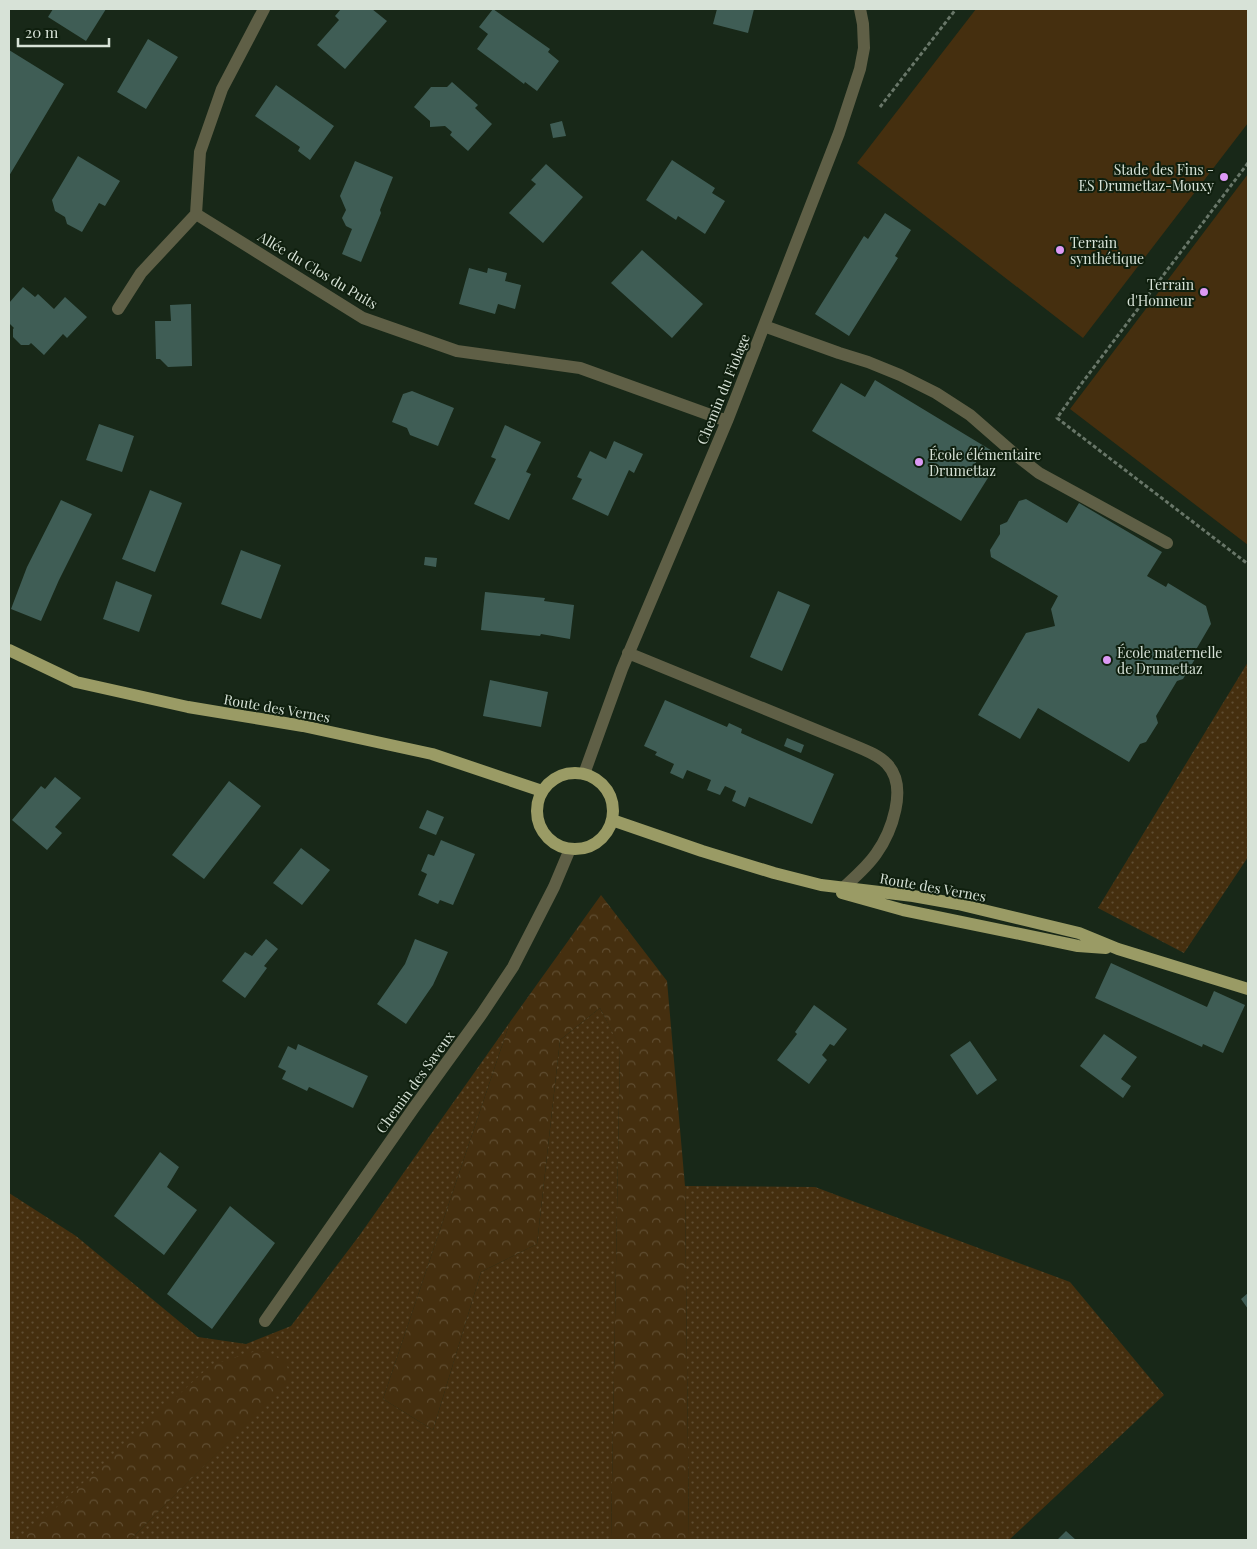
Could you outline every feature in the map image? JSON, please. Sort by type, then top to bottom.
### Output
[{"type":"main road","name":"Route des Vernes","points":[[9,650],[76,682],[188,707],[303,726],[432,754],[542,791]]},
{"type":"main road","points":[[572,773],[584,774],[594,778],[604,786],[610,796],[613,808],[612,820],[608,830],[601,839],[581,849],[570,849],[558,845],[548,838],[540,827],[537,803],[542,791],[550,782],[560,776],[572,773]]},
{"type":"main road","name":"Route des Vernes","points":[[612,820],[702,851],[821,885],[912,896],[958,904],[1079,933],[1118,949],[1248,988]]},
{"type":"main road","points":[[821,885],[852,897],[903,910],[1078,946],[1118,949]]},
{"type":"street","points":[[118,309],[141,273],[196,214],[200,152],[222,89],[264,9]]},
{"type":"street","name":"Chemin du Fiolage","points":[[584,774],[628,653],[727,421],[839,133],[860,70],[864,48],[860,9]]},
{"type":"street","name":"Allée du Clos du Puits","points":[[196,214],[363,318],[457,351],[580,368],[727,421]]},
{"type":"street","points":[[764,326],[839,354],[868,362],[936,393],[970,415],[1039,473],[1167,543]]},
{"type":"street","points":[[628,653],[853,745],[887,763],[894,776],[897,789],[892,823],[877,853],[867,866],[843,888]]},
{"type":"street","name":"Chemin des Saveux","points":[[265,1321],[481,1016],[513,967],[554,887],[570,849]]},
{"type":"path","points":[[880,108],[956,9]]},
{"type":"path","points":[[1248,163],[1057,418],[1248,564]]},
{"type":"green space","name":"Terrain synthétique","points":[[976,9],[1248,9],[1248,123],[1083,338],[857,163]]},
{"type":"green space","name":"Terrain d'Honneur","points":[[1248,174],[1248,545],[1070,409]]},
{"type":"green space","points":[[1248,662],[1248,857],[1184,953],[1098,908]]},
{"type":"green space","points":[[601,895],[667,981],[685,1186],[689,1540],[611,1540],[620,1047],[600,1008],[560,1040],[537,1244],[481,1272],[433,1430],[383,1399],[510,1022]]},
{"type":"green space","points":[[600,1008],[620,1046],[611,1540],[130,1540],[290,1379],[21,1540],[9,1540],[9,1193],[76,1236],[198,1337],[246,1344],[291,1326],[359,1236],[510,1022],[383,1399],[433,1430],[481,1272],[537,1244],[560,1040]]},
{"type":"green space","points":[[685,1186],[815,1187],[1070,1282],[1164,1395],[1009,1540],[689,1540]]},
{"type":"green space","points":[[259,1350],[285,1360],[291,1379],[130,1540],[21,1540],[211,1365]]},
{"type":"building","points":[[53,9],[106,9],[86,41],[48,17]]},
{"type":"building","points":[[341,9],[372,9],[387,21],[345,69],[317,45],[339,20],[335,16]]},
{"type":"building","points":[[493,9],[550,49],[548,52],[559,61],[537,91],[525,82],[524,84],[477,49],[488,34],[479,27]]},
{"type":"building","points":[[717,9],[754,9],[748,33],[713,24]]},
{"type":"building","points":[[148,39],[178,57],[146,109],[117,92]]},
{"type":"building","points":[[9,50],[64,84],[9,176]]},
{"type":"building","points":[[452,82],[478,105],[475,108],[492,124],[468,151],[450,135],[452,132],[445,126],[430,127],[430,121],[414,107],[431,87],[447,87]]},
{"type":"building","points":[[276,85],[334,126],[310,160],[298,151],[300,147],[255,116]]},
{"type":"building","points":[[562,121],[566,136],[553,138],[550,124]]},
{"type":"building","points":[[78,156],[120,181],[105,206],[99,203],[82,232],[67,224],[65,217],[55,211],[52,200]]},
{"type":"building","points":[[672,160],[715,188],[712,193],[725,201],[705,234],[678,216],[676,220],[646,200]]},
{"type":"building","points":[[355,161],[393,177],[361,262],[342,254],[352,229],[346,226],[342,218],[346,210],[340,196]]},
{"type":"building","points":[[546,164],[583,197],[543,243],[509,213],[536,184],[531,180]]},
{"type":"building","points":[[885,213],[911,230],[895,256],[898,258],[849,336],[815,314],[864,236],[868,239]]},
{"type":"building","points":[[642,250],[703,304],[672,338],[611,283]]},
{"type":"building","points":[[469,268],[487,273],[488,268],[507,273],[505,281],[521,285],[515,309],[498,304],[495,314],[459,304]]},
{"type":"building","points":[[23,287],[35,297],[38,294],[54,309],[65,297],[87,317],[67,338],[63,334],[44,355],[31,343],[29,345],[21,345],[13,337],[14,328],[9,323],[9,303]]},
{"type":"building","points":[[191,304],[192,366],[168,367],[160,359],[156,359],[155,321],[171,321],[170,305]]},
{"type":"building","points":[[875,380],[994,452],[989,460],[981,455],[975,464],[991,473],[961,521],[812,431],[841,383],[865,397]]},
{"type":"building","points":[[412,391],[454,408],[438,446],[410,435],[407,428],[392,422],[403,394]]},
{"type":"building","points":[[99,424],[134,436],[122,472],[86,460]]},
{"type":"building","points":[[505,425],[541,442],[526,472],[531,474],[509,520],[474,504],[496,459],[491,457]]},
{"type":"building","points":[[614,441],[643,454],[634,473],[629,470],[608,516],[572,499],[582,479],[577,477],[590,451],[606,459]]},
{"type":"building","points":[[150,490],[182,503],[155,572],[122,559]]},
{"type":"building","points":[[1026,499],[1067,523],[1079,503],[1162,552],[1147,576],[1166,587],[1168,583],[1206,606],[1211,624],[1194,653],[1195,659],[1183,679],[1177,681],[1156,716],[1158,723],[1146,742],[1140,744],[1129,762],[1038,708],[1020,739],[978,715],[1026,633],[1055,626],[1051,609],[1058,596],[991,557],[990,550],[1000,534],[1000,525],[1007,522],[1019,501]]},
{"type":"building","points":[[61,500],[92,514],[41,621],[11,609],[27,567]]},
{"type":"building","points":[[241,550],[281,565],[261,619],[221,604]]},
{"type":"building","points":[[425,557],[437,558],[436,567],[424,565]]},
{"type":"building","points":[[116,581],[152,595],[139,632],[103,619]]},
{"type":"building","points":[[778,591],[810,605],[782,671],[750,657]]},
{"type":"building","points":[[485,592],[545,598],[544,601],[574,605],[570,639],[541,634],[540,636],[481,630]]},
{"type":"building","points":[[490,680],[548,692],[541,727],[483,716]]},
{"type":"building","points":[[665,700],[727,727],[729,723],[742,729],[741,733],[834,774],[812,824],[749,797],[745,807],[732,801],[736,791],[725,786],[720,795],[707,790],[711,780],[687,770],[683,779],[670,773],[674,764],[655,755],[657,752],[644,746]]},
{"type":"building","points":[[787,738],[804,745],[801,753],[784,746]]},
{"type":"building","points":[[55,777],[81,798],[55,827],[62,833],[47,850],[12,820],[41,786],[45,789]]},
{"type":"building","points":[[229,781],[261,806],[204,879],[172,855]]},
{"type":"building","points":[[427,810],[444,817],[436,835],[419,828]]},
{"type":"building","points":[[441,840],[475,854],[453,905],[440,900],[438,904],[418,895],[427,874],[421,871],[428,854],[434,856]]},
{"type":"building","points":[[301,848],[330,870],[302,905],[273,883]]},
{"type":"building","points":[[266,939],[278,949],[264,966],[267,968],[245,998],[222,981],[245,952],[252,956]]},
{"type":"building","points":[[415,939],[448,952],[433,985],[406,1024],[377,1004],[405,964]]},
{"type":"building","points":[[1111,963],[1207,1007],[1214,991],[1245,1005],[1223,1053],[1203,1044],[1202,1047],[1095,998]]},
{"type":"building","points":[[814,1005],[847,1029],[834,1046],[830,1044],[822,1055],[827,1060],[809,1084],[777,1060],[797,1034],[795,1032]]},
{"type":"building","points":[[1104,1034],[1137,1057],[1121,1079],[1131,1086],[1123,1098],[1080,1066]]},
{"type":"building","points":[[970,1041],[997,1080],[977,1095],[950,1055]]},
{"type":"building","points":[[298,1044],[368,1076],[353,1108],[309,1087],[307,1091],[282,1079],[286,1071],[278,1067],[288,1046],[296,1050]]},
{"type":"building","points":[[160,1152],[179,1167],[167,1187],[197,1210],[164,1255],[114,1216]]},
{"type":"building","points":[[230,1206],[275,1243],[212,1329],[167,1294]]},
{"type":"building","points":[[1248,1293],[1248,1309],[1241,1299]]},
{"type":"building","points":[[1066,1531],[1076,1540],[1057,1540]]},
{"type":"place","name":"Stade des Fins - ES Drumettaz-Mouxy","points":[[1224,177]]},
{"type":"place","name":"Terrain synthétique","points":[[1060,250]]},
{"type":"place","name":"Terrain d'Honneur","points":[[1204,292]]},
{"type":"place","name":"École élémentaire Drumettaz","points":[[919,462]]},
{"type":"place","name":"École maternelle de Drumettaz","points":[[1107,660]]}]
